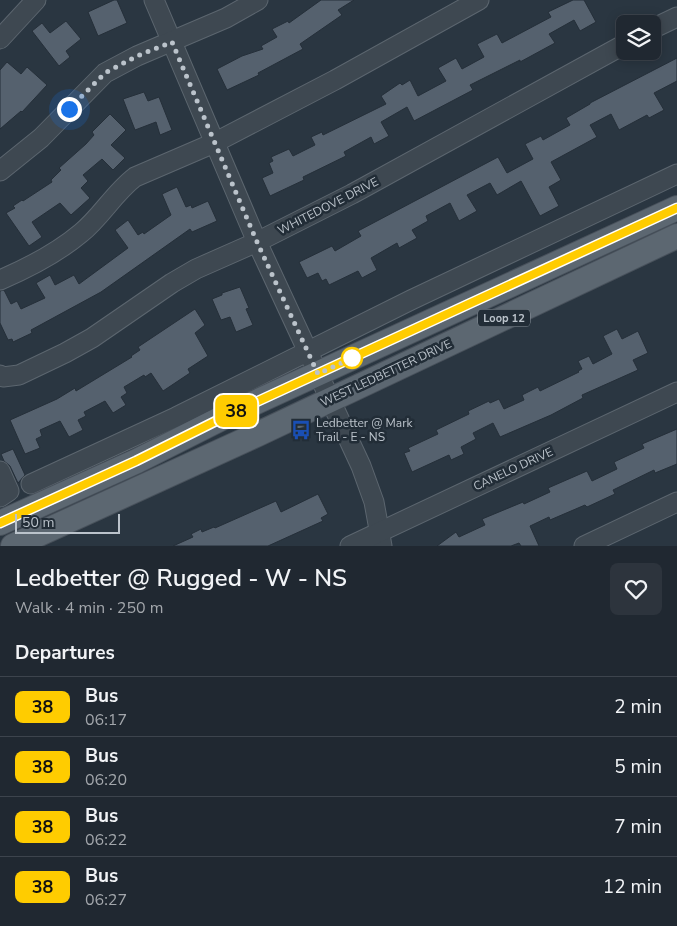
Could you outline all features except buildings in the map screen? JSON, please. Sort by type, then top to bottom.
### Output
[{"type":"main road","name":"Loop 12","points":[[0,523],[136,461],[228,415],[677,208]]},
{"type":"main road","name":"WEST LEDBETTER DRIVE","points":[[13,546],[331,400],[677,236]]},
{"type":"street","points":[[0,39],[36,0]]},
{"type":"street","points":[[154,0],[257,242],[361,466],[374,502],[381,539]]},
{"type":"street","points":[[0,171],[41,138],[105,73],[137,56],[226,18],[258,0]]},
{"type":"street","points":[[0,280],[35,263],[80,234],[100,215],[123,186],[134,177],[214,143],[335,80],[479,0]]},
{"type":"street","points":[[661,25],[677,17]]},
{"type":"street","name":"WHITEDOVE DRIVE","points":[[2,376],[19,375],[65,353],[92,338],[196,268],[257,242],[352,194],[616,49]]},
{"type":"street","points":[[31,484],[176,417],[308,351],[677,174]]},
{"type":"street","name":"CANELO DRIVE","points":[[350,546],[381,539],[677,392]]},
{"type":"street","points":[[0,472],[9,490],[0,497]]},
{"type":"street","points":[[584,546],[677,502]]},
{"type":"bus line","name":"38","points":[[0,523],[136,461],[228,415],[677,208]]},
{"type":"place","name":"Ledbetter @ Mark Trail - E - NS","points":[[301,430]]},
{"type":"route","points":[[69,109],[105,73],[137,56],[172,42],[257,242],[318,374],[352,358]]}]
